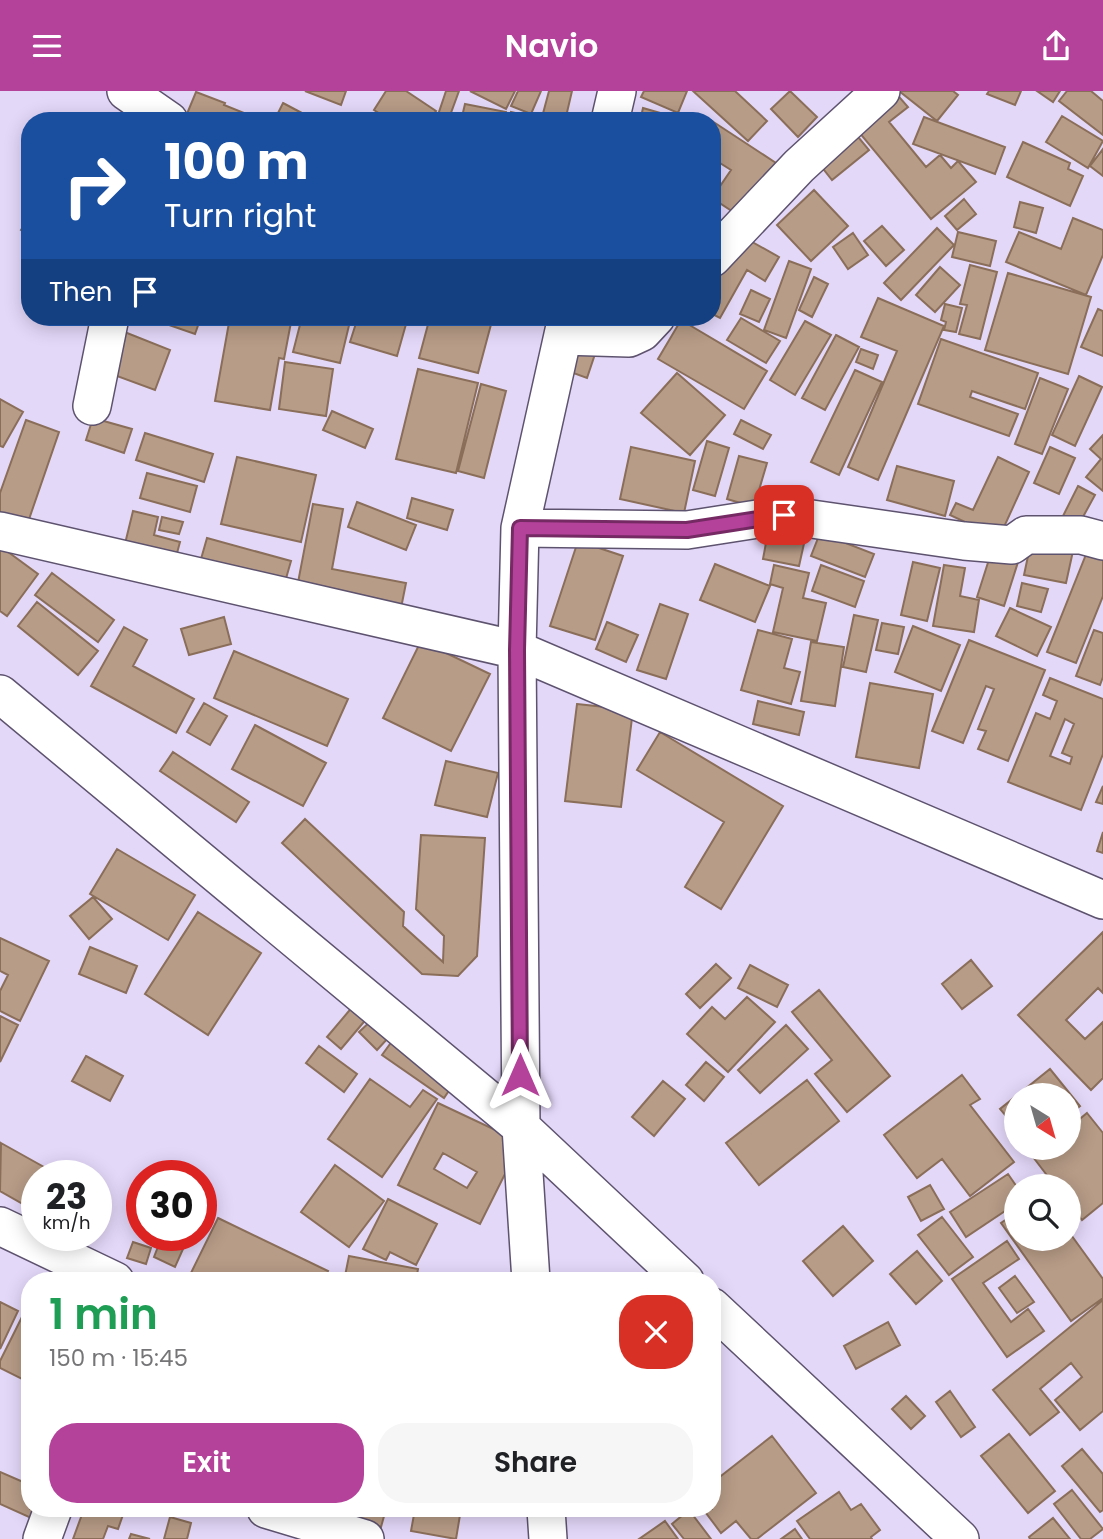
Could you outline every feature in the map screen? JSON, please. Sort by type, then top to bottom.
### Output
[{"type":"street","points":[[126,91],[156,112]]},
{"type":"street","points":[[613,112],[617,91]]},
{"type":"street","points":[[721,248],[799,166],[881,91]]},
{"type":"street","points":[[92,407],[108,326]]},
{"type":"street","points":[[530,1272],[521,1128],[517,650],[520,528],[565,326],[629,338],[648,326]]},
{"type":"street","points":[[520,528],[687,530],[784,515],[964,541],[1012,544],[1026,535],[1081,535],[1103,541]]},
{"type":"street","points":[[0,531],[517,650],[1103,900]]},
{"type":"street","points":[[0,694],[521,1128],[675,1272]]},
{"type":"street","points":[[0,1226],[97,1272]]},
{"type":"street","points":[[721,1315],[960,1539]]},
{"type":"street","points":[[43,1539],[50,1517]]},
{"type":"street","points":[[293,1517],[366,1539]]},
{"type":"street","points":[[547,1517],[548,1539]]},
{"type":"building","points":[[305,91],[346,91],[341,105]]},
{"type":"building","points":[[386,91],[406,91],[436,111],[377,112],[374,110]]},
{"type":"building","points":[[446,91],[459,91],[451,112],[439,112]]},
{"type":"building","points":[[470,91],[515,91],[506,109]]},
{"type":"building","points":[[518,91],[541,91],[532,112],[511,106]]},
{"type":"building","points":[[549,91],[572,91],[567,112],[543,112]]},
{"type":"building","points":[[644,91],[687,91],[678,112],[641,97]]},
{"type":"building","points":[[693,91],[735,91],[767,121],[748,141],[721,116],[721,112],[716,112]]},
{"type":"building","points":[[790,91],[817,117],[798,137],[771,109]]},
{"type":"building","points":[[894,91],[908,107],[889,122],[926,167],[940,155],[951,168],[958,161],[976,182],[931,219],[853,125]]},
{"type":"building","points":[[899,91],[953,91],[958,95],[937,121]]},
{"type":"building","points":[[989,91],[1021,91],[1015,105],[987,94]]},
{"type":"building","points":[[1037,91],[1060,91],[1053,102]]},
{"type":"building","points":[[1067,91],[1091,91],[1103,101],[1103,135],[1059,101]]},
{"type":"building","points":[[196,92],[242,112],[188,112]]},
{"type":"building","points":[[283,103],[300,112],[278,112]]},
{"type":"building","points":[[465,104],[506,112],[463,112]]},
{"type":"building","points":[[1062,116],[1103,141],[1088,168],[1046,142]]},
{"type":"building","points":[[924,117],[1005,147],[995,174],[913,144]]},
{"type":"building","points":[[721,127],[776,163],[741,217],[721,204],[721,185],[731,170],[721,164]]},
{"type":"building","points":[[854,132],[869,150],[832,180],[817,161]]},
{"type":"building","points":[[1023,142],[1070,163],[1068,169],[1083,176],[1070,206],[1007,177]]},
{"type":"building","points":[[1103,149],[1103,176],[1090,166]]},
{"type":"building","points":[[814,190],[848,226],[811,261],[777,225]]},
{"type":"building","points":[[964,199],[976,214],[957,230],[945,216]]},
{"type":"building","points":[[1020,202],[1043,208],[1036,233],[1014,227]]},
{"type":"building","points":[[1073,218],[1103,230],[1103,255],[1086,295],[1006,262],[1019,232],[1061,249]]},
{"type":"building","points":[[882,226],[904,250],[886,266],[864,241]]},
{"type":"building","points":[[937,228],[954,245],[901,300],[884,283]]},
{"type":"building","points":[[958,232],[996,241],[990,266],[952,257]]},
{"type":"building","points":[[853,233],[868,255],[848,269],[833,247]]},
{"type":"building","points":[[738,234],[779,257],[765,281],[747,270],[721,316],[721,263]]},
{"type":"building","points":[[789,261],[811,269],[786,338],[764,330]]},
{"type":"building","points":[[970,265],[997,272],[980,339],[959,334],[967,305],[960,304]]},
{"type":"building","points":[[940,267],[960,285],[935,312],[916,295]]},
{"type":"building","points":[[1008,273],[1091,297],[1068,374],[985,350]]},
{"type":"building","points":[[814,277],[828,284],[812,317],[799,310]]},
{"type":"building","points":[[751,290],[770,299],[759,322],[740,314]]},
{"type":"building","points":[[878,298],[944,326],[878,480],[848,467],[897,351],[861,337]]},
{"type":"building","points":[[945,304],[962,308],[956,332],[944,330],[946,322],[941,320]]},
{"type":"building","points":[[1098,309],[1103,311],[1103,356],[1081,347]]},
{"type":"building","points":[[741,318],[780,341],[766,363],[727,340]]},
{"type":"building","points":[[805,321],[831,335],[795,395],[770,380]]},
{"type":"building","points":[[172,326],[198,326],[195,334]]},
{"type":"building","points":[[228,326],[290,326],[284,359],[279,358],[270,410],[215,401]]},
{"type":"building","points":[[300,326],[349,326],[340,363],[293,352]]},
{"type":"building","points":[[355,326],[405,326],[397,356],[350,342]]},
{"type":"building","points":[[428,326],[491,326],[478,373],[419,358]]},
{"type":"building","points":[[677,326],[691,326],[767,371],[744,409],[658,359]]},
{"type":"building","points":[[122,331],[170,350],[155,390],[106,372]]},
{"type":"building","points":[[836,335],[859,347],[825,410],[802,398]]},
{"type":"building","points":[[941,339],[1038,373],[1025,409],[972,391],[970,397],[1018,414],[1009,436],[918,404]]},
{"type":"building","points":[[573,346],[595,354],[587,378],[565,370]]},
{"type":"building","points":[[861,349],[878,355],[873,369],[856,362]]},
{"type":"building","points":[[285,362],[333,369],[326,416],[279,409]]},
{"type":"building","points":[[418,369],[478,383],[456,473],[396,459]]},
{"type":"building","points":[[855,370],[882,382],[839,475],[811,462]]},
{"type":"building","points":[[677,373],[725,415],[690,455],[641,413]]},
{"type":"building","points":[[1079,376],[1102,387],[1075,446],[1052,435]]},
{"type":"building","points":[[1040,378],[1068,389],[1042,454],[1015,444]]},
{"type":"building","points":[[481,384],[506,391],[484,478],[458,471]]},
{"type":"building","points":[[0,399],[23,412],[3,447],[0,446]]},
{"type":"building","points":[[332,411],[373,429],[365,448],[323,430]]},
{"type":"building","points":[[93,418],[132,429],[124,453],[86,440]]},
{"type":"building","points":[[26,420],[59,432],[26,528],[0,519],[0,493]]},
{"type":"building","points":[[741,420],[771,435],[763,449],[734,434]]},
{"type":"building","points":[[145,433],[213,454],[204,482],[136,460]]},
{"type":"building","points":[[1103,435],[1103,491],[1086,477],[1101,459],[1090,449]]},
{"type":"building","points":[[707,441],[729,448],[715,496],[693,490]]},
{"type":"building","points":[[631,447],[695,461],[684,513],[620,499]]},
{"type":"building","points":[[1050,447],[1075,458],[1059,494],[1034,483]]},
{"type":"building","points":[[739,456],[767,463],[754,507],[727,499]]},
{"type":"building","points":[[237,457],[316,475],[301,542],[221,524]]},
{"type":"building","points":[[998,457],[1029,472],[999,538],[950,515],[956,503],[973,510]]},
{"type":"building","points":[[897,466],[954,481],[945,516],[887,500]]},
{"type":"building","points":[[147,473],[197,486],[190,512],[140,498]]},
{"type":"building","points":[[1078,486],[1095,495],[1078,526],[1062,518]]},
{"type":"building","points":[[412,498],[453,510],[447,530],[407,518]]},
{"type":"building","points":[[357,502],[416,525],[406,550],[348,527]]},
{"type":"building","points":[[313,504],[343,509],[332,569],[406,583],[400,613],[296,593]]},
{"type":"building","points":[[133,511],[158,517],[154,535],[180,542],[173,568],[122,556]]},
{"type":"building","points":[[162,517],[183,522],[179,534],[159,530]]},
{"type":"building","points":[[768,532],[805,539],[799,566],[763,559]]},
{"type":"building","points":[[820,533],[874,554],[865,577],[811,556]]},
{"type":"building","points":[[207,538],[291,561],[283,589],[199,566]]},
{"type":"building","points":[[578,541],[623,556],[595,640],[550,626]]},
{"type":"building","points":[[1031,542],[1073,551],[1066,583],[1024,575]]},
{"type":"building","points":[[0,546],[38,574],[7,616],[0,611]]},
{"type":"building","points":[[992,550],[1019,559],[1004,606],[977,597]]},
{"type":"building","points":[[1087,552],[1103,558],[1103,596],[1076,663],[1047,652]]},
{"type":"building","points":[[913,562],[940,568],[927,621],[901,615]]},
{"type":"building","points":[[715,564],[770,586],[755,622],[700,600]]},
{"type":"building","points":[[774,565],[809,573],[803,598],[826,603],[817,641],[773,632],[783,588],[770,584]]},
{"type":"building","points":[[821,565],[864,581],[855,607],[812,591]]},
{"type":"building","points":[[944,565],[965,568],[960,596],[979,600],[974,632],[933,626]]},
{"type":"building","points":[[52,573],[114,620],[98,642],[35,595]]},
{"type":"building","points":[[1022,583],[1048,589],[1041,612],[1017,606]]},
{"type":"building","points":[[37,602],[98,651],[78,675],[18,626]]},
{"type":"building","points":[[660,604],[688,614],[666,679],[637,670]]},
{"type":"building","points":[[1010,608],[1051,627],[1037,656],[996,636]]},
{"type":"building","points":[[854,615],[878,620],[866,672],[843,667]]},
{"type":"building","points":[[224,617],[231,644],[189,655],[181,629]]},
{"type":"building","points":[[607,622],[638,635],[626,662],[596,649]]},
{"type":"building","points":[[882,623],[904,627],[898,654],[876,650]]},
{"type":"building","points":[[913,626],[960,645],[941,691],[895,672]]},
{"type":"building","points":[[124,627],[147,640],[133,666],[194,699],[176,733],[91,686]]},
{"type":"building","points":[[758,630],[792,639],[784,668],[800,672],[791,704],[741,690]]},
{"type":"building","points":[[1094,630],[1103,633],[1103,677],[1100,685],[1076,676]]},
{"type":"building","points":[[969,640],[1045,670],[1008,761],[978,749],[986,731],[978,729],[994,689],[986,686],[963,743],[932,731]]},
{"type":"building","points":[[421,641],[490,674],[451,751],[383,718]]},
{"type":"building","points":[[811,642],[844,647],[835,706],[801,701]]},
{"type":"building","points":[[234,651],[348,699],[327,746],[214,698]]},
{"type":"building","points":[[1050,678],[1103,699],[1103,754],[1081,810],[1008,782],[1036,713],[1050,719],[1057,701],[1043,695]],"holes":[[[1065,719],[1074,724],[1062,753],[1072,757],[1070,764],[1050,756]]]},
{"type":"building","points":[[870,683],[933,694],[919,768],[856,757]]},
{"type":"building","points":[[758,701],[804,712],[799,735],[753,724]]},
{"type":"building","points":[[204,703],[227,716],[210,745],[187,732]]},
{"type":"building","points":[[577,704],[633,710],[621,807],[565,801]]},
{"type":"building","points":[[255,725],[326,763],[303,806],[232,769]]},
{"type":"building","points":[[660,732],[783,806],[721,909],[685,887],[724,822],[637,770]]},
{"type":"building","points":[[173,752],[249,802],[236,822],[160,771]]},
{"type":"building","points":[[446,761],[498,773],[487,817],[435,805]]},
{"type":"building","points":[[1103,786],[1103,804],[1096,802]]},
{"type":"building","points":[[305,819],[404,912],[403,926],[443,962],[444,936],[416,909],[421,835],[485,838],[477,956],[458,976],[422,974],[282,843]]},
{"type":"building","points":[[1103,832],[1103,853],[1097,851]]},
{"type":"building","points":[[117,849],[195,895],[168,940],[90,894]]},
{"type":"building","points":[[93,897],[112,919],[89,939],[70,916]]},
{"type":"building","points":[[198,912],[261,953],[208,1035],[145,994]]},
{"type":"building","points":[[1103,932],[1103,993],[1098,988],[1066,1020],[1085,1039],[1103,1022],[1103,1078],[1091,1090],[1018,1015]]},
{"type":"building","points":[[0,938],[49,961],[20,1021],[0,1011],[0,991],[8,975],[0,971]]},
{"type":"building","points":[[90,947],[137,966],[126,993],[79,974]]},
{"type":"building","points":[[971,960],[992,986],[962,1009],[942,984]]},
{"type":"building","points":[[716,964],[731,978],[700,1008],[686,994]]},
{"type":"building","points":[[750,965],[788,985],[777,1007],[738,988]]},
{"type":"building","points":[[819,990],[890,1076],[847,1112],[815,1074],[832,1060],[792,1012]]},
{"type":"building","points":[[747,997],[775,1022],[728,1072],[687,1034],[712,1007],[725,1019]]},
{"type":"building","points":[[354,1005],[368,1017],[341,1049],[327,1037]]},
{"type":"building","points":[[0,1016],[18,1025],[0,1062]]},
{"type":"building","points":[[372,1020],[389,1037],[377,1050],[359,1032]]},
{"type":"building","points":[[786,1025],[808,1049],[760,1093],[738,1070]]},
{"type":"building","points":[[393,1040],[454,1083],[444,1098],[382,1055]]},
{"type":"building","points":[[319,1046],[357,1074],[344,1092],[306,1063]]},
{"type":"building","points":[[86,1056],[123,1076],[110,1101],[72,1081]]},
{"type":"building","points":[[706,1062],[724,1077],[704,1101],[686,1085]]},
{"type":"building","points":[[1050,1069],[1061,1083],[1033,1083]]},
{"type":"building","points":[[962,1075],[980,1099],[970,1105],[1004,1149],[1004,1160],[1014,1162],[970,1196],[942,1159],[917,1178],[884,1135]]},
{"type":"building","points":[[370,1079],[410,1107],[423,1090],[437,1099],[382,1177],[328,1139]]},
{"type":"building","points":[[807,1080],[839,1121],[759,1185],[726,1143]]},
{"type":"building","points":[[663,1081],[685,1099],[654,1136],[632,1117]]},
{"type":"building","points":[[438,1103],[521,1142],[480,1224],[398,1185]],"holes":[[[443,1153],[477,1172],[467,1188],[434,1169]]]},
{"type":"building","points":[[1087,1113],[1103,1133],[1103,1203],[1082,1220],[1081,1174],[1046,1174],[1035,1160],[1082,1160],[1082,1117]]},
{"type":"building","points":[[1,1143],[31,1160],[21,1160],[21,1203],[0,1191]]},
{"type":"building","points":[[335,1165],[384,1201],[349,1247],[301,1212]]},
{"type":"building","points":[[1004,1177],[1004,1212],[966,1237],[950,1212]]},
{"type":"building","points":[[930,1185],[944,1209],[921,1221],[908,1197]]},
{"type":"building","points":[[388,1199],[437,1224],[416,1265],[390,1252],[386,1260],[363,1249]]},
{"type":"building","points":[[942,1217],[973,1257],[949,1275],[918,1235]]},
{"type":"building","points":[[218,1218],[328,1272],[191,1272],[202,1251],[217,1251]]},
{"type":"building","points":[[843,1226],[873,1261],[833,1296],[803,1261]]},
{"type":"building","points":[[1004,1243],[1004,1251],[1014,1251],[1019,1259],[983,1283],[1011,1322],[1028,1309],[1044,1331],[1007,1357],[952,1279]]},
{"type":"building","points":[[1081,1249],[1103,1279],[1103,1298],[1071,1321],[1021,1251],[1081,1251]]},
{"type":"building","points":[[130,1251],[150,1251],[146,1264],[127,1258]]},
{"type":"building","points":[[156,1251],[182,1251],[175,1267],[154,1257]]},
{"type":"building","points":[[917,1251],[942,1281],[916,1304],[890,1274]]},
{"type":"building","points":[[349,1256],[418,1269],[418,1272],[346,1272]]},
{"type":"building","points":[[1015,1276],[1034,1302],[1017,1313],[999,1288]]},
{"type":"building","points":[[1103,1300],[1103,1411],[1080,1430],[1055,1400],[1082,1377],[1071,1363],[1040,1389],[1059,1412],[1030,1435],[993,1390]]},
{"type":"building","points":[[0,1302],[18,1311],[0,1349]]},
{"type":"building","points":[[21,1319],[21,1378],[0,1368],[0,1361]]},
{"type":"building","points":[[888,1322],[900,1345],[856,1369],[844,1346]]},
{"type":"building","points":[[950,1391],[975,1427],[961,1437],[936,1402]]},
{"type":"building","points":[[906,1396],[925,1416],[911,1429],[892,1409]]},
{"type":"building","points":[[1009,1434],[1055,1491],[1028,1513],[981,1456]]},
{"type":"building","points":[[772,1436],[816,1493],[757,1539],[751,1539],[736,1521],[721,1533],[709,1517],[721,1517],[721,1476]]},
{"type":"building","points":[[1082,1449],[1103,1474],[1103,1510],[1100,1512],[1062,1466]]},
{"type":"building","points":[[0,1472],[21,1481],[21,1513],[0,1504]]},
{"type":"building","points":[[1072,1490],[1103,1529],[1090,1539],[1081,1539],[1054,1504]]},
{"type":"building","points":[[839,1492],[851,1510],[861,1504],[880,1530],[872,1539],[810,1539],[797,1521]]},
{"type":"building","points":[[29,1517],[42,1517],[40,1522]]},
{"type":"building","points":[[81,1517],[122,1517],[118,1529],[108,1526],[103,1539],[73,1539]]},
{"type":"building","points":[[170,1517],[191,1523],[187,1539],[164,1539]]},
{"type":"building","points":[[339,1517],[384,1517],[381,1527]]},
{"type":"building","points":[[414,1517],[460,1517],[456,1539],[411,1531]]},
{"type":"building","points":[[680,1517],[694,1517],[711,1539],[684,1539],[672,1524]]},
{"type":"building","points":[[1053,1518],[1070,1539],[1030,1539],[1029,1537]]},
{"type":"building","points":[[665,1521],[678,1539],[639,1539]]},
{"type":"building","points":[[795,1529],[802,1539],[781,1539]]},
{"type":"building","points":[[131,1534],[150,1539],[129,1539]]},
{"type":"route","points":[[520,1075],[517,650],[520,528],[687,530],[784,515]]}]
